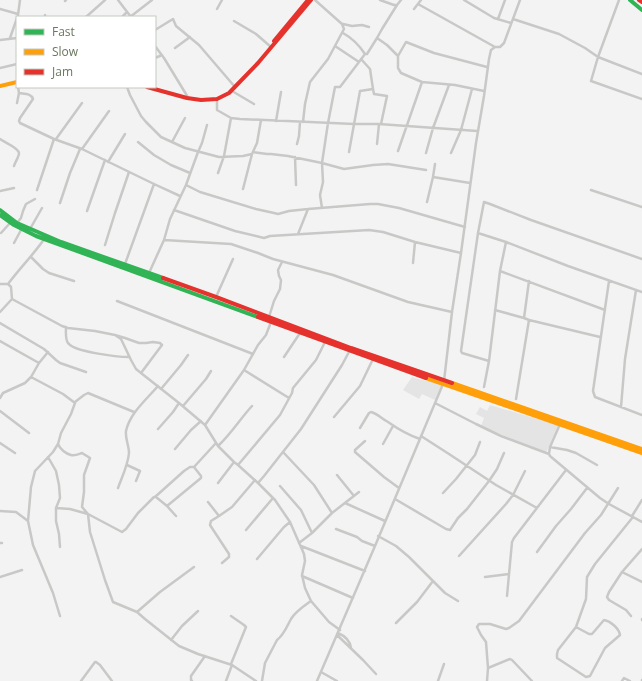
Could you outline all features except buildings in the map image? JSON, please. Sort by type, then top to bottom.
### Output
[{"type":"main road","points":[[271,47],[273,42],[308,0]]},
{"type":"main road","points":[[152,88],[190,99],[201,100],[217,99],[232,91],[311,0]]},
{"type":"main road","points":[[630,0],[642,10]]},
{"type":"main road","points":[[0,86],[16,82]]},
{"type":"main road","points":[[0,210],[12,220],[45,238],[326,342],[350,349],[642,453]]},
{"type":"main road","points":[[0,215],[21,230],[125,264],[216,297],[374,359],[642,449]]},
{"type":"street","points":[[0,10],[17,16],[20,0]]},
{"type":"street","points":[[87,16],[105,0]]},
{"type":"street","points":[[118,0],[129,16]]},
{"type":"street","points":[[131,16],[152,0]]},
{"type":"street","points":[[217,9],[222,0]]},
{"type":"street","points":[[297,144],[310,82],[328,59],[344,29],[342,24],[315,0]]},
{"type":"street","points":[[380,0],[397,5]]},
{"type":"street","points":[[322,208],[320,195],[323,182],[322,163],[335,86],[340,87],[365,54],[367,54],[400,0]]},
{"type":"street","points":[[414,9],[421,0]]},
{"type":"street","points":[[464,0],[498,19],[511,23]]},
{"type":"street","points":[[498,19],[505,0]]},
{"type":"street","points":[[317,681],[365,571],[378,536],[443,382],[477,131],[490,53],[495,47],[500,47],[502,45],[520,0]]},
{"type":"street","points":[[619,0],[598,57],[591,81],[642,99]]},
{"type":"street","points":[[418,4],[495,47]]},
{"type":"street","points":[[123,16],[127,12]]},
{"type":"street","points":[[10,38],[16,19]]},
{"type":"street","points":[[156,29],[173,19],[176,26],[200,45],[236,87]]},
{"type":"street","points":[[513,19],[559,34],[598,57],[642,74]]},
{"type":"street","points":[[234,20],[256,34],[271,47]]},
{"type":"street","points":[[342,24],[352,26],[362,25],[369,27]]},
{"type":"street","points":[[343,33],[359,46],[365,54]]},
{"type":"street","points":[[175,48],[190,37]]},
{"type":"street","points":[[0,40],[16,38]]},
{"type":"street","points":[[377,38],[398,56]]},
{"type":"street","points":[[484,91],[422,82],[401,74],[398,68],[398,56],[406,42],[434,53],[488,67]]},
{"type":"street","points":[[335,46],[370,69],[374,94],[387,96],[377,144]]},
{"type":"street","points":[[156,47],[190,99]]},
{"type":"street","points":[[156,58],[162,55]]},
{"type":"street","points":[[0,68],[16,64]]},
{"type":"street","points":[[398,150],[422,82]]},
{"type":"street","points":[[426,153],[433,128],[449,85]]},
{"type":"street","points":[[17,103],[19,93],[18,88]]},
{"type":"street","points":[[127,88],[141,116],[161,137],[198,152],[218,157],[243,156],[253,153],[280,154],[344,169],[388,164],[426,170]]},
{"type":"street","points":[[349,152],[360,91],[373,89]]},
{"type":"street","points":[[451,153],[461,130],[472,89]]},
{"type":"street","points":[[232,91],[254,104]]},
{"type":"street","points":[[276,121],[281,92]]},
{"type":"street","points":[[19,93],[30,95],[33,99],[20,118],[20,123],[81,149],[180,196]]},
{"type":"street","points":[[217,99],[218,110],[231,118],[380,124],[477,131]]},
{"type":"street","points":[[37,190],[55,139],[82,103]]},
{"type":"street","points":[[60,203],[70,173],[81,149],[109,111]]},
{"type":"street","points":[[172,142],[185,118]]},
{"type":"street","points":[[218,173],[224,156],[231,118]]},
{"type":"street","points":[[243,189],[257,143],[261,120]]},
{"type":"street","points":[[149,273],[164,240],[170,219],[186,185],[202,143],[207,125]]},
{"type":"street","points":[[87,211],[107,161],[125,134]]},
{"type":"street","points":[[0,139],[19,151],[14,166]]},
{"type":"street","points":[[138,142],[154,155],[171,165],[190,173]]},
{"type":"street","points":[[295,157],[296,185]]},
{"type":"street","points":[[428,202],[435,164]]},
{"type":"street","points":[[105,245],[129,172]]},
{"type":"street","points":[[433,177],[470,182]]},
{"type":"street","points":[[125,264],[154,184]]},
{"type":"street","points":[[186,185],[200,192],[278,214],[308,209],[378,204],[399,208],[465,226]]},
{"type":"street","points":[[0,191],[14,188]]},
{"type":"street","points":[[591,190],[642,207]]},
{"type":"street","points":[[18,223],[26,204],[35,199]]},
{"type":"street","points":[[489,361],[462,354],[461,351],[478,233],[484,202],[642,259]]},
{"type":"street","points":[[30,230],[42,208]]},
{"type":"street","points":[[298,234],[308,209]]},
{"type":"street","points":[[174,210],[235,231],[264,238],[270,236],[370,230],[383,232],[414,242],[461,253]]},
{"type":"street","points":[[1,233],[10,223]]},
{"type":"street","points":[[14,242],[21,230]]},
{"type":"street","points":[[478,233],[642,292]]},
{"type":"street","points":[[8,284],[45,238]]},
{"type":"street","points":[[164,240],[231,244],[282,262],[334,275],[408,302],[452,312]]},
{"type":"street","points":[[413,263],[414,242]]},
{"type":"street","points":[[484,388],[489,361],[500,271],[506,242]]},
{"type":"street","points":[[31,257],[49,273],[74,281]]},
{"type":"street","points":[[216,297],[233,259]]},
{"type":"street","points":[[269,317],[280,289],[281,280],[278,270],[282,262]]},
{"type":"street","points":[[500,271],[605,310]]},
{"type":"street","points":[[524,318],[529,281]]},
{"type":"street","points":[[609,281],[593,391],[596,397],[642,415]]},
{"type":"street","points":[[0,284],[8,284],[12,287],[12,299],[0,312]]},
{"type":"street","points":[[621,407],[625,359],[636,290]]},
{"type":"street","points":[[12,299],[66,327],[115,335],[139,343],[157,342],[161,344],[162,345],[141,373]]},
{"type":"street","points":[[117,301],[253,354]]},
{"type":"street","points":[[495,310],[529,320],[600,337]]},
{"type":"street","points":[[516,399],[529,320]]},
{"type":"street","points":[[205,425],[244,370],[258,345],[263,340],[271,322]]},
{"type":"street","points":[[0,323],[44,349],[60,363],[86,372]]},
{"type":"street","points":[[66,327],[66,340],[68,344],[72,346],[90,352],[129,357]]},
{"type":"street","points":[[284,357],[300,332]]},
{"type":"street","points":[[115,335],[121,339],[136,368],[201,421],[217,444],[273,498],[290,522],[304,554],[305,560],[302,575],[304,588],[311,601],[338,632],[348,640],[352,649],[376,674]]},
{"type":"street","points":[[0,341],[39,363]]},
{"type":"street","points":[[238,465],[276,420],[294,388],[316,360],[326,342]]},
{"type":"street","points":[[258,482],[302,429],[339,370],[350,349]]},
{"type":"street","points":[[0,398],[3,393],[25,383],[31,377],[39,363],[48,352]]},
{"type":"street","points":[[161,389],[188,355]]},
{"type":"street","points":[[334,417],[360,386],[374,359]]},
{"type":"street","points":[[244,370],[289,398]]},
{"type":"street","points":[[183,406],[212,371]]},
{"type":"street","points":[[31,377],[75,402]]},
{"type":"street","points":[[118,488],[127,465],[129,452],[126,434],[134,412],[158,386]]},
{"type":"street","points":[[60,616],[53,594],[33,545],[28,521],[31,487],[35,471],[58,444],[61,433],[75,406],[75,402],[84,395],[88,393],[134,412]]},
{"type":"street","points":[[158,429],[179,403]]},
{"type":"street","points":[[435,403],[501,436],[549,454],[587,488],[609,504],[642,522]]},
{"type":"street","points":[[56,508],[70,509],[88,514],[118,531],[123,532],[138,513],[154,497],[184,471],[190,467],[194,467],[217,444],[224,441],[242,416],[252,406]]},
{"type":"street","points":[[0,410],[30,433]]},
{"type":"street","points":[[360,428],[369,413],[375,413],[393,426],[409,435],[420,437],[489,481],[537,508]]},
{"type":"street","points":[[176,449],[191,430],[201,421]]},
{"type":"street","points":[[549,454],[550,447],[560,424]]},
{"type":"street","points":[[383,444],[393,426]]},
{"type":"street","points":[[365,441],[355,450],[355,452],[399,488]]},
{"type":"street","points":[[443,493],[475,455],[480,442]]},
{"type":"street","points":[[0,443],[15,453]]},
{"type":"street","points":[[58,444],[62,450],[70,455],[81,453],[90,458],[84,475],[82,507],[88,514],[90,532],[105,580],[114,602],[137,612],[179,646],[231,664],[256,681]]},
{"type":"street","points":[[550,447],[576,453],[597,465]]},
{"type":"street","points":[[283,452],[314,485],[332,513]]},
{"type":"street","points":[[394,499],[449,530],[489,481],[497,469],[504,453]]},
{"type":"street","points":[[48,457],[56,471],[59,485],[60,498],[56,508],[56,521],[60,547]]},
{"type":"street","points":[[218,483],[234,462]]},
{"type":"street","points":[[127,465],[140,470],[136,481]]},
{"type":"street","points":[[167,506],[201,478],[194,467]]},
{"type":"street","points":[[507,596],[512,542],[566,470]]},
{"type":"street","points":[[459,556],[513,495],[525,472]]},
{"type":"street","points":[[336,475],[354,496]]},
{"type":"street","points":[[222,563],[229,557],[229,554],[210,525],[211,521],[232,507],[254,480]]},
{"type":"street","points":[[280,486],[300,510],[312,533]]},
{"type":"street","points":[[537,552],[587,488]]},
{"type":"street","points":[[487,681],[488,668],[486,642],[478,630],[479,624],[490,624],[506,629],[519,621],[585,533],[601,515],[618,488]]},
{"type":"street","points":[[299,543],[312,533],[332,513],[359,492]]},
{"type":"street","points":[[154,497],[167,506],[176,516]]},
{"type":"street","points":[[246,530],[273,498]]},
{"type":"street","points":[[576,627],[589,634],[592,634],[604,620],[608,621],[620,632],[618,638],[604,648],[596,666],[588,677],[557,658],[558,650],[576,627],[586,598],[587,577],[642,500]]},
{"type":"street","points":[[208,502],[219,516]]},
{"type":"street","points":[[345,503],[385,521]]},
{"type":"street","points":[[0,511],[16,512],[28,521]]},
{"type":"street","points":[[257,559],[290,522]]},
{"type":"street","points":[[336,529],[375,546]]},
{"type":"street","points":[[378,536],[396,546],[445,592],[458,601]]},
{"type":"street","points":[[301,546],[365,571]]},
{"type":"street","points":[[631,616],[626,610],[609,600],[607,597],[622,572],[641,551]]},
{"type":"street","points":[[137,612],[160,592],[194,567]]},
{"type":"street","points":[[0,577],[22,570]]},
{"type":"street","points":[[622,572],[642,582]]},
{"type":"street","points":[[485,577],[509,574]]},
{"type":"street","points":[[302,575],[353,598]]},
{"type":"street","points":[[396,623],[417,602],[433,581]]},
{"type":"street","points":[[262,681],[265,663],[277,640],[297,612],[311,601]]},
{"type":"street","points":[[171,640],[198,610]]},
{"type":"street","points":[[226,681],[231,664],[246,627],[231,616]]},
{"type":"street","points":[[188,681],[191,679],[205,656]]},
{"type":"street","points":[[488,668],[510,659],[532,681]]},
{"type":"street","points":[[81,681],[95,662],[98,662],[112,681]]},
{"type":"street","points":[[438,681],[444,664]]},
{"type":"street","points":[[321,672],[337,681]]},
{"type":"street","points":[[622,681],[624,678],[630,681]]},
{"type":"shaded area","points":[[412,377],[442,384],[435,400],[422,394],[419,399],[403,390]]},
{"type":"shaded area","points":[[490,405],[558,425],[546,453],[481,426],[484,418],[476,414],[480,407],[487,411]]},
{"type":"traffic: fast","points":[[630,0],[642,10]]},
{"type":"traffic: fast","points":[[0,210],[17,223],[61,242],[163,278]]},
{"type":"traffic: fast","points":[[0,215],[14,225],[36,236],[258,317]]},
{"type":"traffic: slow","points":[[0,86],[16,82]]},
{"type":"traffic: slow","points":[[426,378],[642,453]]},
{"type":"traffic: slow","points":[[452,383],[642,449]]},
{"type":"traffic: jam","points":[[274,41],[308,0]]},
{"type":"traffic: jam","points":[[151,88],[187,98],[201,100],[217,99],[229,93],[258,63],[311,0]]},
{"type":"traffic: jam","points":[[163,278],[351,348],[452,383]]},
{"type":"traffic: jam","points":[[258,317],[426,378]]}]
